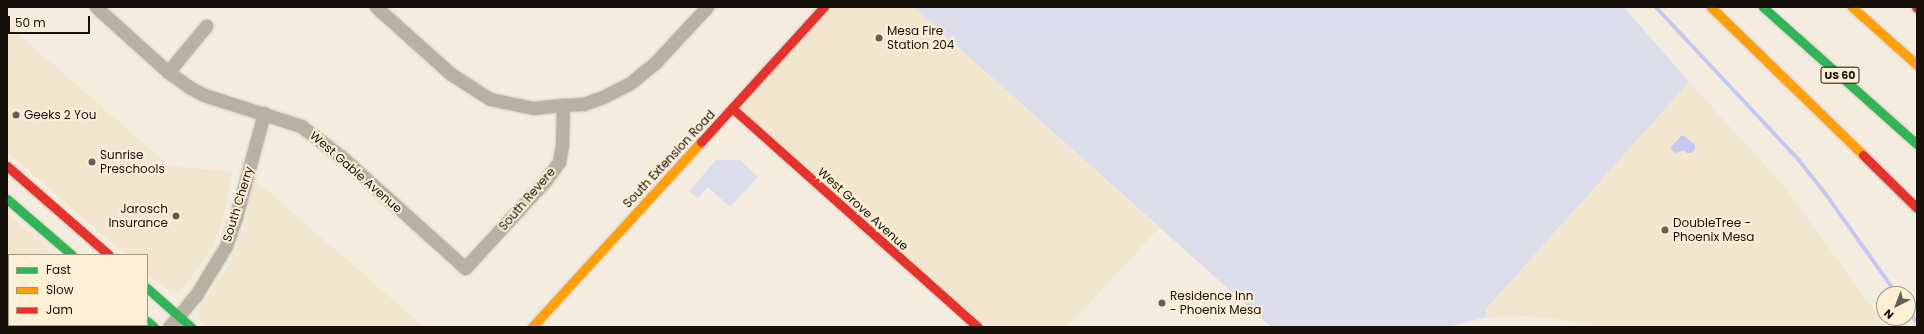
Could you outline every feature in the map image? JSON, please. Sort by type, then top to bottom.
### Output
[{"type":"main road","name":"South Extension Road","points":[[532,327],[824,7]]},
{"type":"main road","points":[[1711,7],[1917,208]]},
{"type":"main road","name":"US 60","points":[[1763,7],[1917,144]]},
{"type":"main road","points":[[1852,7],[1917,65]]},
{"type":"main road","name":"West Grove Avenue","points":[[732,108],[978,327]]},
{"type":"main road","points":[[7,166],[108,254]]},
{"type":"main road","points":[[7,199],[71,254]]},
{"type":"main road","points":[[148,289],[191,327]]},
{"type":"street","name":"West Gable Avenue","points":[[96,7],[168,72],[204,95],[301,126],[343,158],[465,268]]},
{"type":"street","points":[[376,7],[451,74],[490,99],[510,105],[533,108],[590,102],[629,84],[654,64],[707,7]]},
{"type":"street","points":[[168,72],[206,26]]},
{"type":"street","name":"South Revere","points":[[465,268],[545,182],[558,162],[562,144],[563,105]]},
{"type":"street","name":"South Cherry","points":[[170,327],[199,291],[226,246],[236,217],[264,113]]},
{"type":"shaded area","points":[[824,7],[913,7],[1159,228],[1067,327],[978,327],[732,108]]},
{"type":"shaded area","points":[[913,7],[1624,7],[1689,82],[1486,309],[1487,317],[1447,327],[1271,327]]},
{"type":"shaded area","points":[[7,24],[169,166],[232,172],[225,210],[216,239],[208,255],[181,291],[172,293],[148,274],[148,254],[125,254],[7,152]]},
{"type":"shaded area","points":[[1689,82],[1784,186],[1876,313],[1876,326],[1886,327],[1595,327],[1567,320],[1530,316],[1487,317],[1486,309]]},
{"type":"shaded area","points":[[716,160],[740,160],[758,177],[730,207],[708,187],[698,198],[689,191]]},
{"type":"shaded area","points":[[254,179],[424,327],[207,327],[200,320],[198,315],[199,309],[230,263],[246,222]]},
{"type":"shaded area","points":[[7,213],[54,254],[8,254],[8,326],[138,327],[7,327]]},
{"type":"water","points":[[1681,136],[1684,136],[1695,145],[1695,149],[1691,153],[1687,153],[1684,150],[1675,153],[1672,150],[1671,147]]},
{"type":"waterway","points":[[1656,7],[1800,161],[1826,194],[1891,286]]},
{"type":"traffic: fast","points":[[1763,7],[1917,144]]},
{"type":"traffic: fast","points":[[7,199],[71,254]]},
{"type":"traffic: fast","points":[[148,289],[191,327]]},
{"type":"traffic: fast","points":[[148,322],[154,327]]},
{"type":"traffic: slow","points":[[1711,7],[1863,155]]},
{"type":"traffic: slow","points":[[1852,7],[1917,65]]},
{"type":"traffic: slow","points":[[532,327],[701,142]]},
{"type":"traffic: jam","points":[[701,142],[824,7]]},
{"type":"traffic: jam","points":[[732,108],[978,327]]},
{"type":"traffic: jam","points":[[1863,155],[1917,208]]},
{"type":"traffic: jam","points":[[7,166],[108,254]]},
{"type":"place","name":"Mesa Fire Station 204","points":[[879,38]]},
{"type":"place","name":"Geeks 2 You","points":[[16,115]]},
{"type":"place","name":"Sunrise Preschools","points":[[92,162]]},
{"type":"place","name":"Jarosch Insurance","points":[[176,216]]},
{"type":"place","name":"DoubleTree - Phoenix Mesa","points":[[1665,230]]},
{"type":"place","name":"Residence Inn - Phoenix Mesa","points":[[1162,303]]}]
